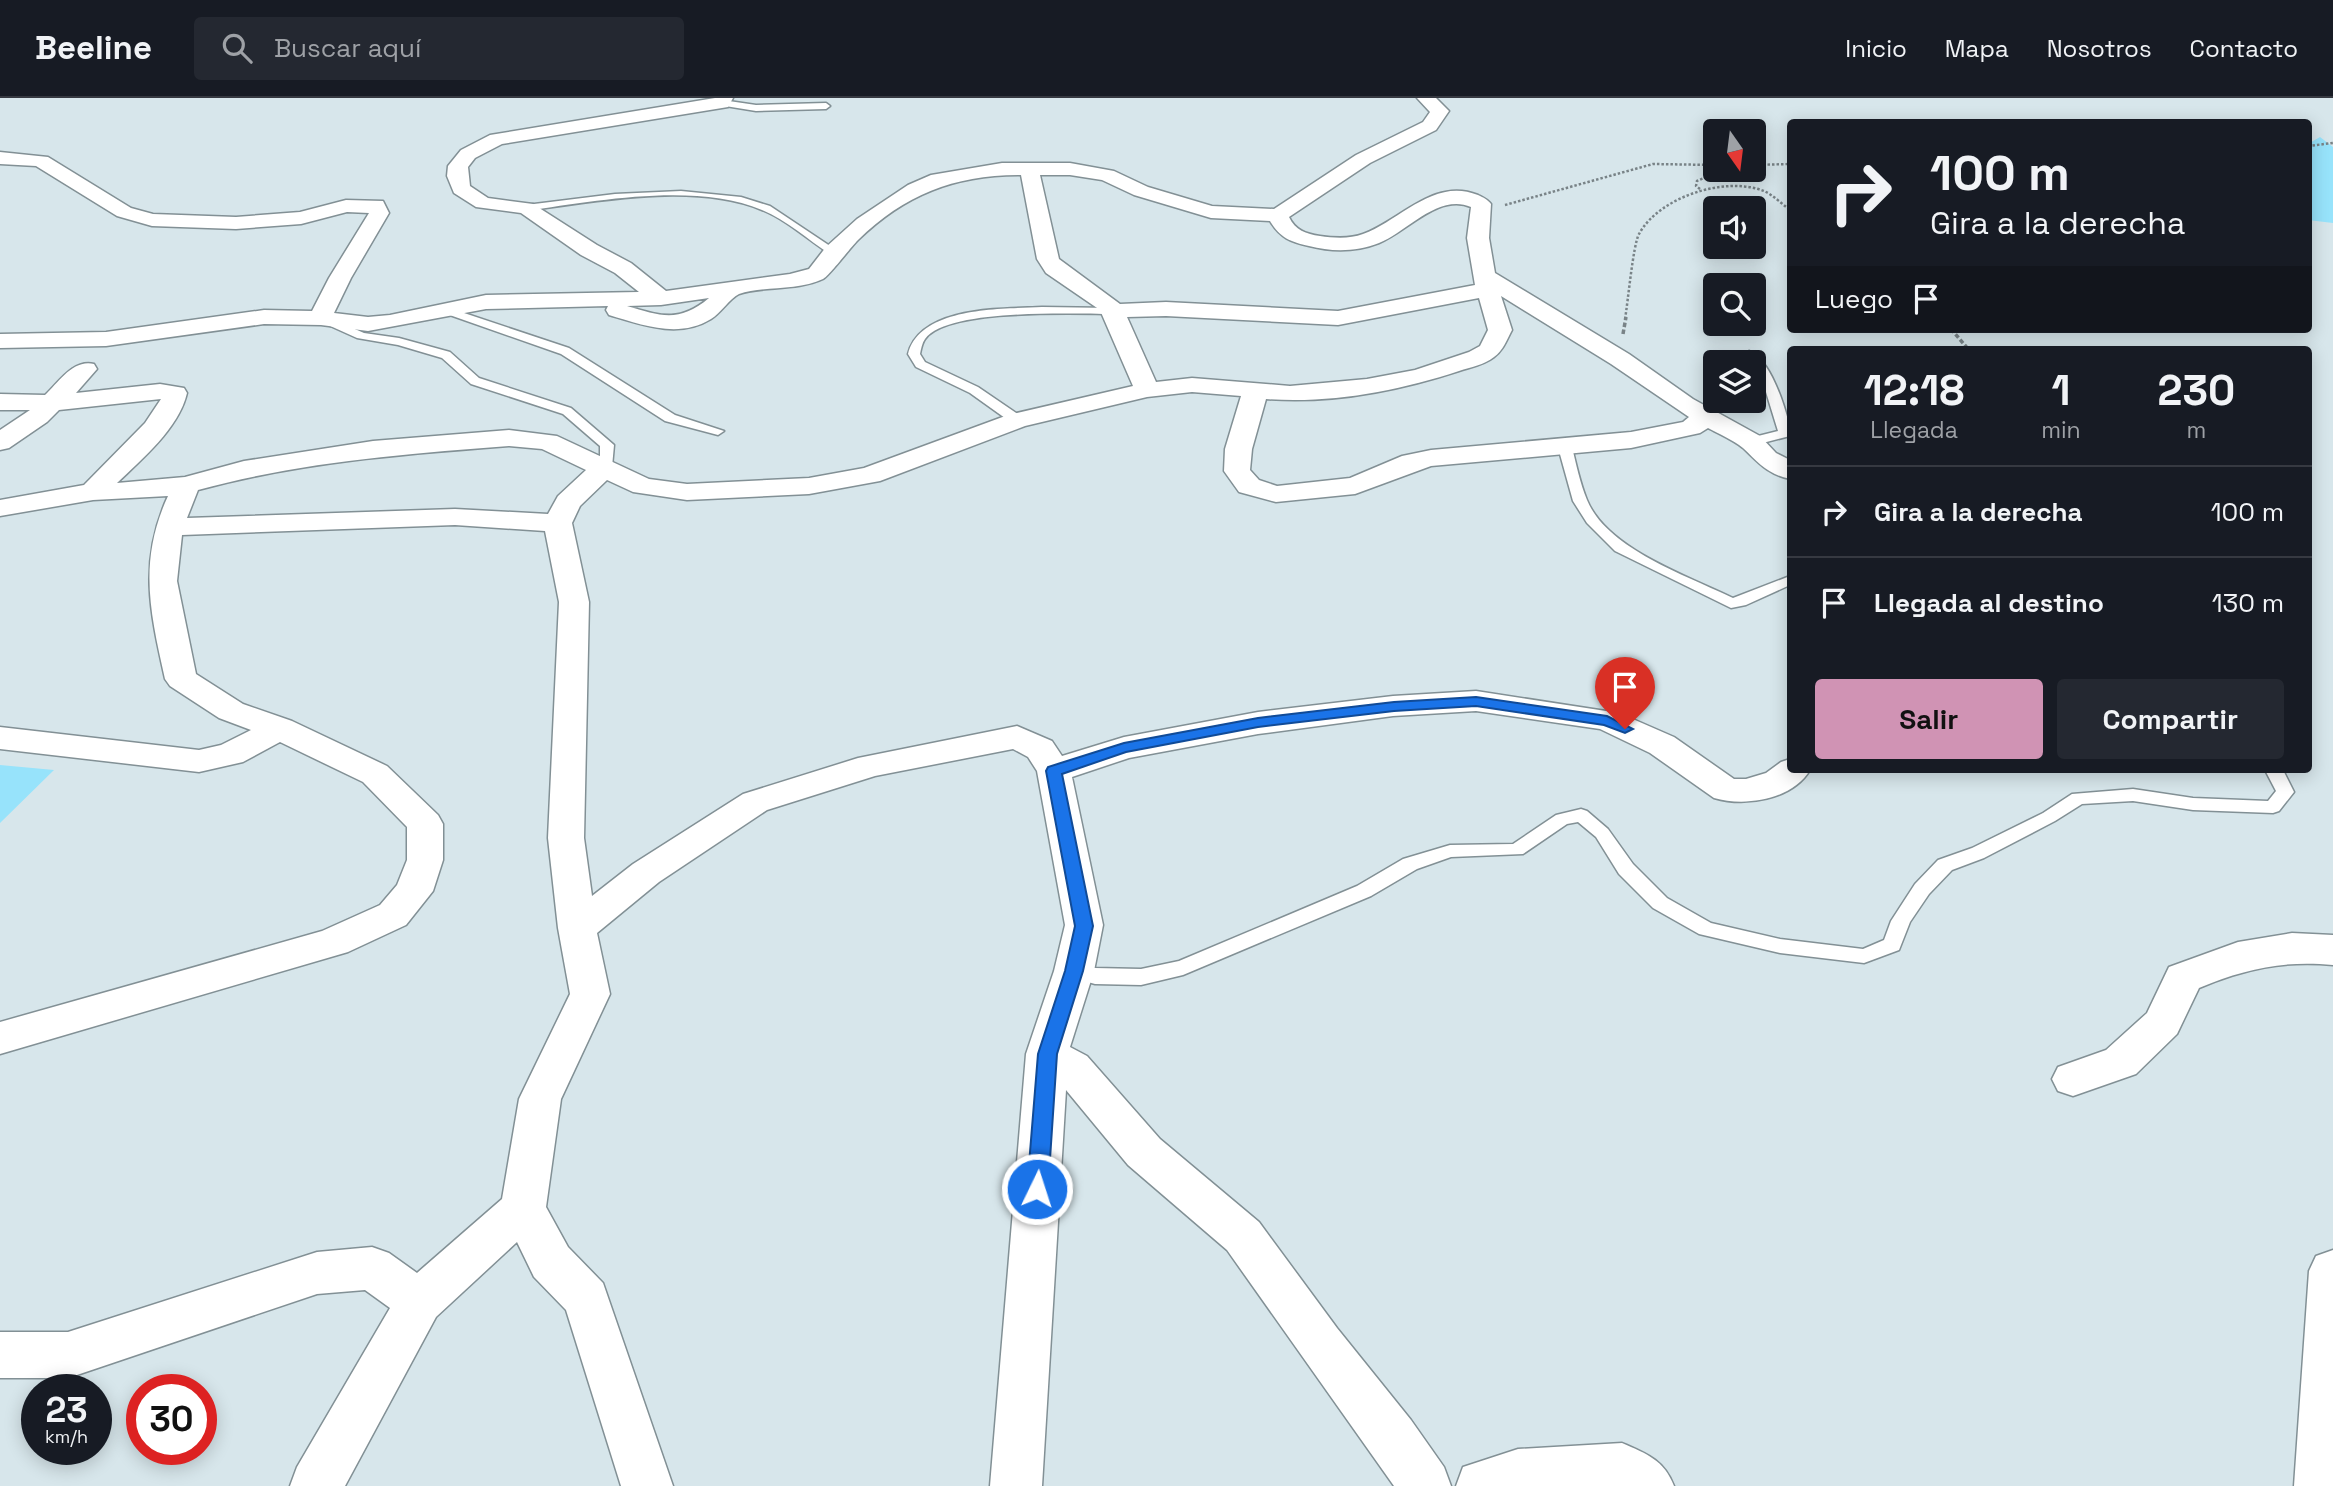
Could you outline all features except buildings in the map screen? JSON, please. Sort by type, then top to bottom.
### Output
[{"type":"street","points":[[0,341],[106,339],[264,317],[321,318],[368,324],[400,321],[486,302],[660,298],[730,290],[817,275],[834,252],[864,223],[915,189],[938,178],[970,172],[1029,167],[1107,175],[1141,191],[1211,212],[1278,215],[1363,159],[1430,126],[1440,111],[1426,98]]},
{"type":"street","points":[[660,298],[623,268],[589,250],[526,208],[483,204],[461,189],[457,176],[458,166],[468,154],[497,139],[723,101]]},
{"type":"street","points":[[0,158],[41,161],[124,212],[152,220],[236,223],[301,218],[346,206],[376,205],[379,213],[342,272],[321,318]]},
{"type":"street","points":[[1029,167],[1048,259],[1054,268],[1110,306],[1147,390]]},
{"type":"street","points":[[0,508],[93,492],[143,491],[187,485],[244,469],[373,449],[509,438],[548,442],[643,486],[687,492],[809,486],[870,475],[1017,421],[1147,390],[1192,385],[1290,393],[1367,386],[1420,376],[1478,357],[1489,350],[1500,330],[1486,282],[1478,238],[1481,204],[1474,199],[1447,198],[1426,205],[1371,239],[1350,244],[1321,243],[1296,237],[1284,229],[1278,215]]},
{"type":"street","points":[[1112,311],[1166,310],[1338,318],[1486,282],[1619,359],[1706,417],[1751,442],[1767,460],[1787,470]]},
{"type":"street","points":[[607,300],[608,308],[653,321],[678,323],[699,319],[710,312],[730,290]]},
{"type":"street","points":[[0,442],[38,417],[85,369]]},
{"type":"street","points":[[1255,389],[1251,415],[1239,441],[1237,471],[1243,481],[1276,494],[1355,486],[1411,462],[1452,455],[1565,447],[1660,435],[1691,428],[1706,417]]},
{"type":"street","points":[[0,402],[51,403],[160,391],[174,393],[175,399],[165,415],[93,492]]},
{"type":"street","points":[[605,467],[568,502],[558,523],[574,602],[566,838],[577,928],[590,994],[540,1100],[523,1208],[551,1262],[586,1298],[648,1486]]},
{"type":"street","points":[[0,1038],[334,942],[393,915],[414,891],[425,860],[425,824],[375,774],[280,729],[232,711],[181,679],[163,601],[161,562],[175,509],[187,485]]},
{"type":"street","points":[[170,527],[455,517],[558,523]]},
{"type":"street","points":[[1054,771],[1124,748],[1258,723],[1394,706],[1476,701],[1607,720],[1662,745],[1726,790],[1748,791],[1779,781],[1789,773]]},
{"type":"street","points":[[0,738],[199,761],[231,754],[280,729]]},
{"type":"street","points":[[577,928],[646,873],[755,803],[870,766],[1017,737],[1040,749],[1054,771],[1084,926],[1074,971],[1047,1054],[1016,1486]]},
{"type":"street","points":[[2073,1079],[2121,1062],[2163,1023],[2183,978],[2232,957],[2297,945],[2333,950]]},
{"type":"street","points":[[1047,1054],[1072,1068],[1144,1152],[1243,1236],[1320,1344],[1393,1438],[1425,1486]]},
{"type":"street","points":[[316,1486],[419,1302],[523,1208]]},
{"type":"street","points":[[0,1355],[68,1355],[317,1273],[372,1268],[419,1302]]},
{"type":"street","points":[[2320,1486],[2333,1271]]},
{"type":"street","points":[[1482,1486],[1518,1475],[1625,1480]]},
{"type":"lane","points":[[723,101],[756,108],[826,106]]},
{"type":"lane","points":[[526,208],[649,195],[728,199],[765,208],[834,252]]},
{"type":"lane","points":[[448,311],[565,351],[670,418],[718,431]]},
{"type":"lane","points":[[1017,421],[974,390],[920,364],[914,354],[923,334],[943,322],[982,315],[1042,311],[1112,311]]},
{"type":"lane","points":[[321,318],[362,336],[400,342],[446,355],[475,381],[567,411],[607,445],[605,467]]},
{"type":"lane","points":[[1751,442],[1785,433],[1776,398],[1766,379]]},
{"type":"lane","points":[[1565,447],[1580,501],[1592,520],[1620,548],[1731,603],[1741,602],[1787,581]]},
{"type":"lane","points":[[1074,971],[1095,976],[1140,977],[1183,968],[1363,891],[1410,864],[1450,851],[1517,850],[1562,818],[1581,815],[1602,832],[1626,869],[1660,903],[1706,929],[1780,946],[1864,956],[1892,945],[1908,910],[1922,889],[1945,865],[1978,853],[2049,817],[2078,798],[2133,795],[2193,804],[2273,807],[2286,792],[2276,773]]},
{"type":"path","points":[[2312,146],[2333,143]]},
{"type":"path","points":[[1481,204],[1503,206],[1653,164],[1703,165]]},
{"type":"path","points":[[1766,165],[1787,164]]},
{"type":"path","points":[[1701,190],[1696,186],[1696,181],[1703,178]]},
{"type":"path","points":[[1619,359],[1639,234],[1665,206],[1682,195],[1701,190],[1749,187],[1766,192],[1787,208]]},
{"type":"shaded area","points":[[2320,137],[2333,147],[2333,223],[2312,220],[2312,142]]},
{"type":"shaded area","points":[[0,765],[54,770],[0,823]]},
{"type":"route","points":[[1037,1189],[1047,1054],[1074,971],[1084,926],[1054,771],[1124,748],[1258,723],[1394,706],[1476,701],[1607,720],[1625,729]]}]
